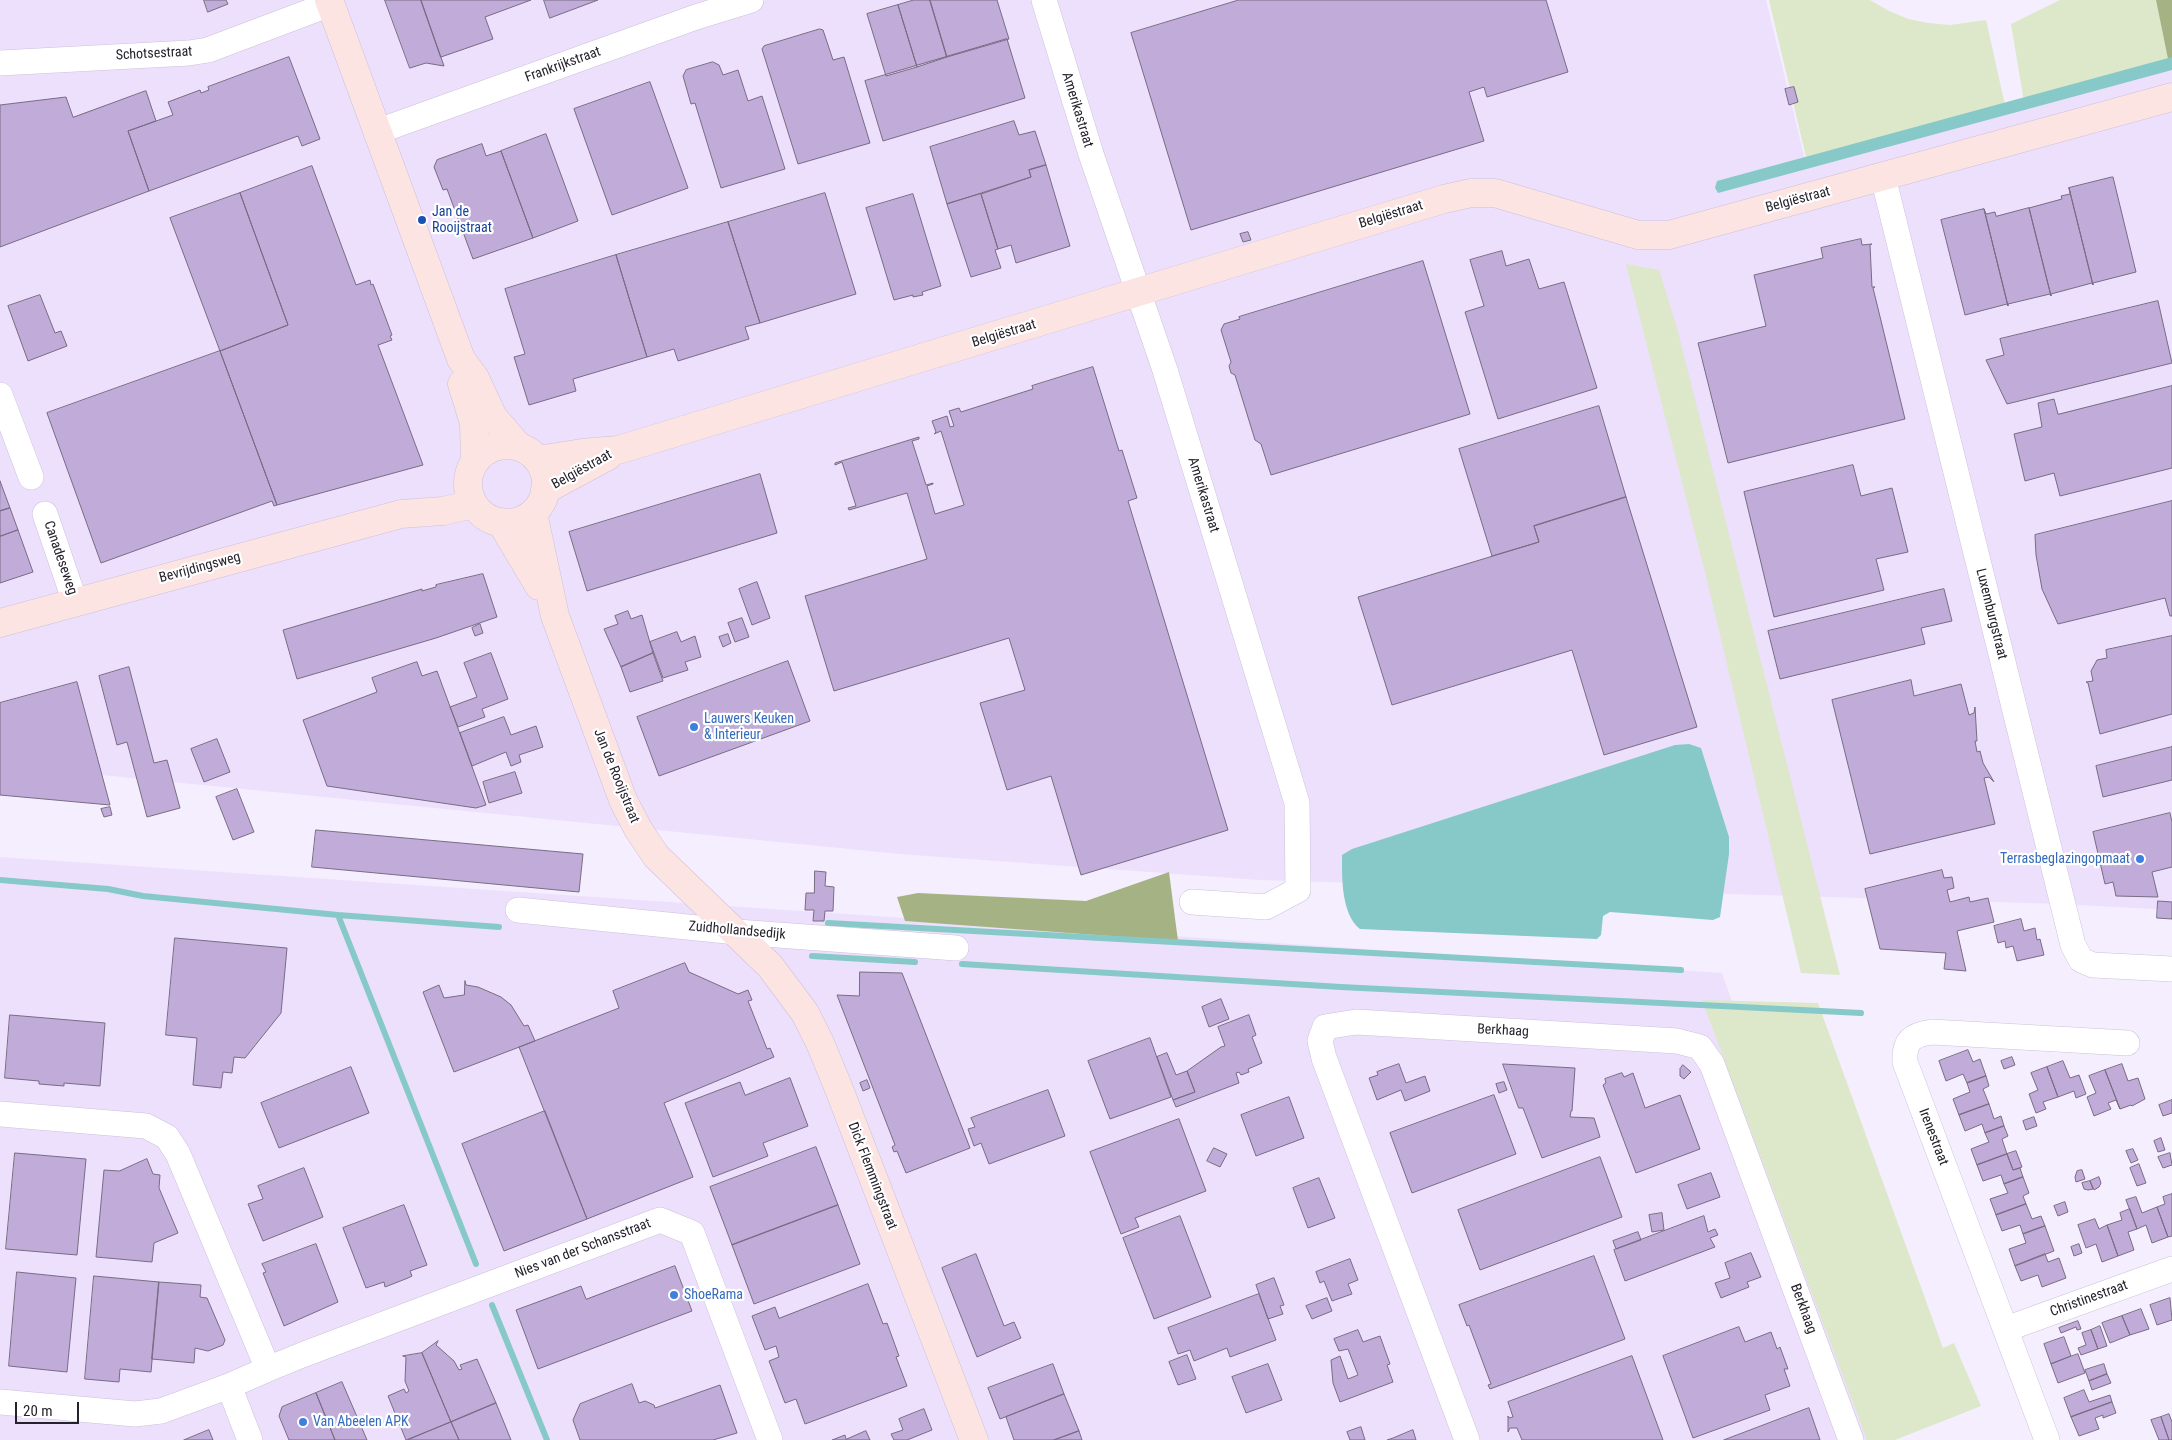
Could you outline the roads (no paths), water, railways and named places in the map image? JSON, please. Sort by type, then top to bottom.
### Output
[{"type":"main road","points":[[329,2],[461,358],[475,378],[493,417],[544,472],[539,502],[521,521],[501,522],[485,516],[472,483],[474,423],[462,382],[461,358]]},
{"type":"main road","name":"Belgiëstraat","points":[[528,453],[618,450],[1444,199],[1471,193],[1495,193],[1638,235],[1669,235],[2172,97]]},
{"type":"main road","points":[[472,483],[483,452],[506,444],[528,453]]},
{"type":"main road","name":"Belgiëstraat","points":[[539,502],[618,450]]},
{"type":"main road","name":"Bevrijdingsweg","points":[[0,623],[401,514],[438,494],[472,483]]},
{"type":"main road","name":"Jan de Rooijstraat","points":[[539,502],[555,616]]},
{"type":"main road","name":"Jan de Rooijstraat","points":[[501,522],[555,616],[623,800],[638,829],[656,856],[737,932]]},
{"type":"main road","name":"Dick Flemmingstraat","points":[[737,932],[770,966],[805,1014],[820,1043],[974,1440]]},
{"type":"street","name":"Frankrijkstraat","points":[[376,132],[694,8],[751,0]]},
{"type":"street","name":"Amerikastraat","points":[[1044,0],[1091,154],[1165,370],[1297,803],[1298,890],[1266,907],[1192,902]]},
{"type":"street","name":"Schotsestraat","points":[[0,63],[208,50],[329,2]]},
{"type":"street","name":"Luxemburgstraat","points":[[1882,177],[2073,945],[2081,960],[2093,965],[2172,969]]},
{"type":"street","points":[[0,395],[31,477]]},
{"type":"street","name":"Canadeseweg","points":[[45,514],[75,602]]},
{"type":"street","name":"Zuidhollandsedijk","points":[[518,910],[737,932],[956,948]]},
{"type":"street","name":"Berkhaag","points":[[1467,1440],[1324,1058],[1320,1042],[1325,1027],[1366,1023],[1677,1041],[1700,1047],[1715,1073],[1851,1440]]},
{"type":"street","name":"Irenestraat","points":[[2047,1440],[1905,1062],[1906,1044],[1917,1036],[1932,1032],[2127,1043]]},
{"type":"street","points":[[0,1114],[146,1126],[167,1137],[178,1154],[268,1370]]},
{"type":"street","name":"Nies van der Schansstraat","points":[[0,1402],[134,1414],[161,1411],[229,1386],[302,1355],[660,1220],[692,1233],[770,1440]]},
{"type":"street","name":"Christinestraat","points":[[2006,1329],[2172,1269]]},
{"type":"street","points":[[229,1386],[250,1440]]},
{"type":"waterway","points":[[0,880],[108,889],[143,896],[338,915],[499,927]]},
{"type":"waterway","points":[[338,915],[476,1264]]},
{"type":"waterway","points":[[828,923],[1681,970]]},
{"type":"waterway","points":[[812,956],[915,962]]},
{"type":"waterway","points":[[962,964],[1341,987],[1861,1013]]},
{"type":"waterway","points":[[492,1305],[547,1440]]},
{"type":"place","name":"Jan de Rooijstraat","points":[[422,220]]},
{"type":"place","name":"Lauwers Keuken & Interieur","points":[[694,727]]},
{"type":"place","name":"Terrasbeglazingopmaat","points":[[2140,859]]},
{"type":"place","name":"ShoeRama","points":[[674,1295]]},
{"type":"place","name":"Van Abeelen APK","points":[[303,1422]]}]
